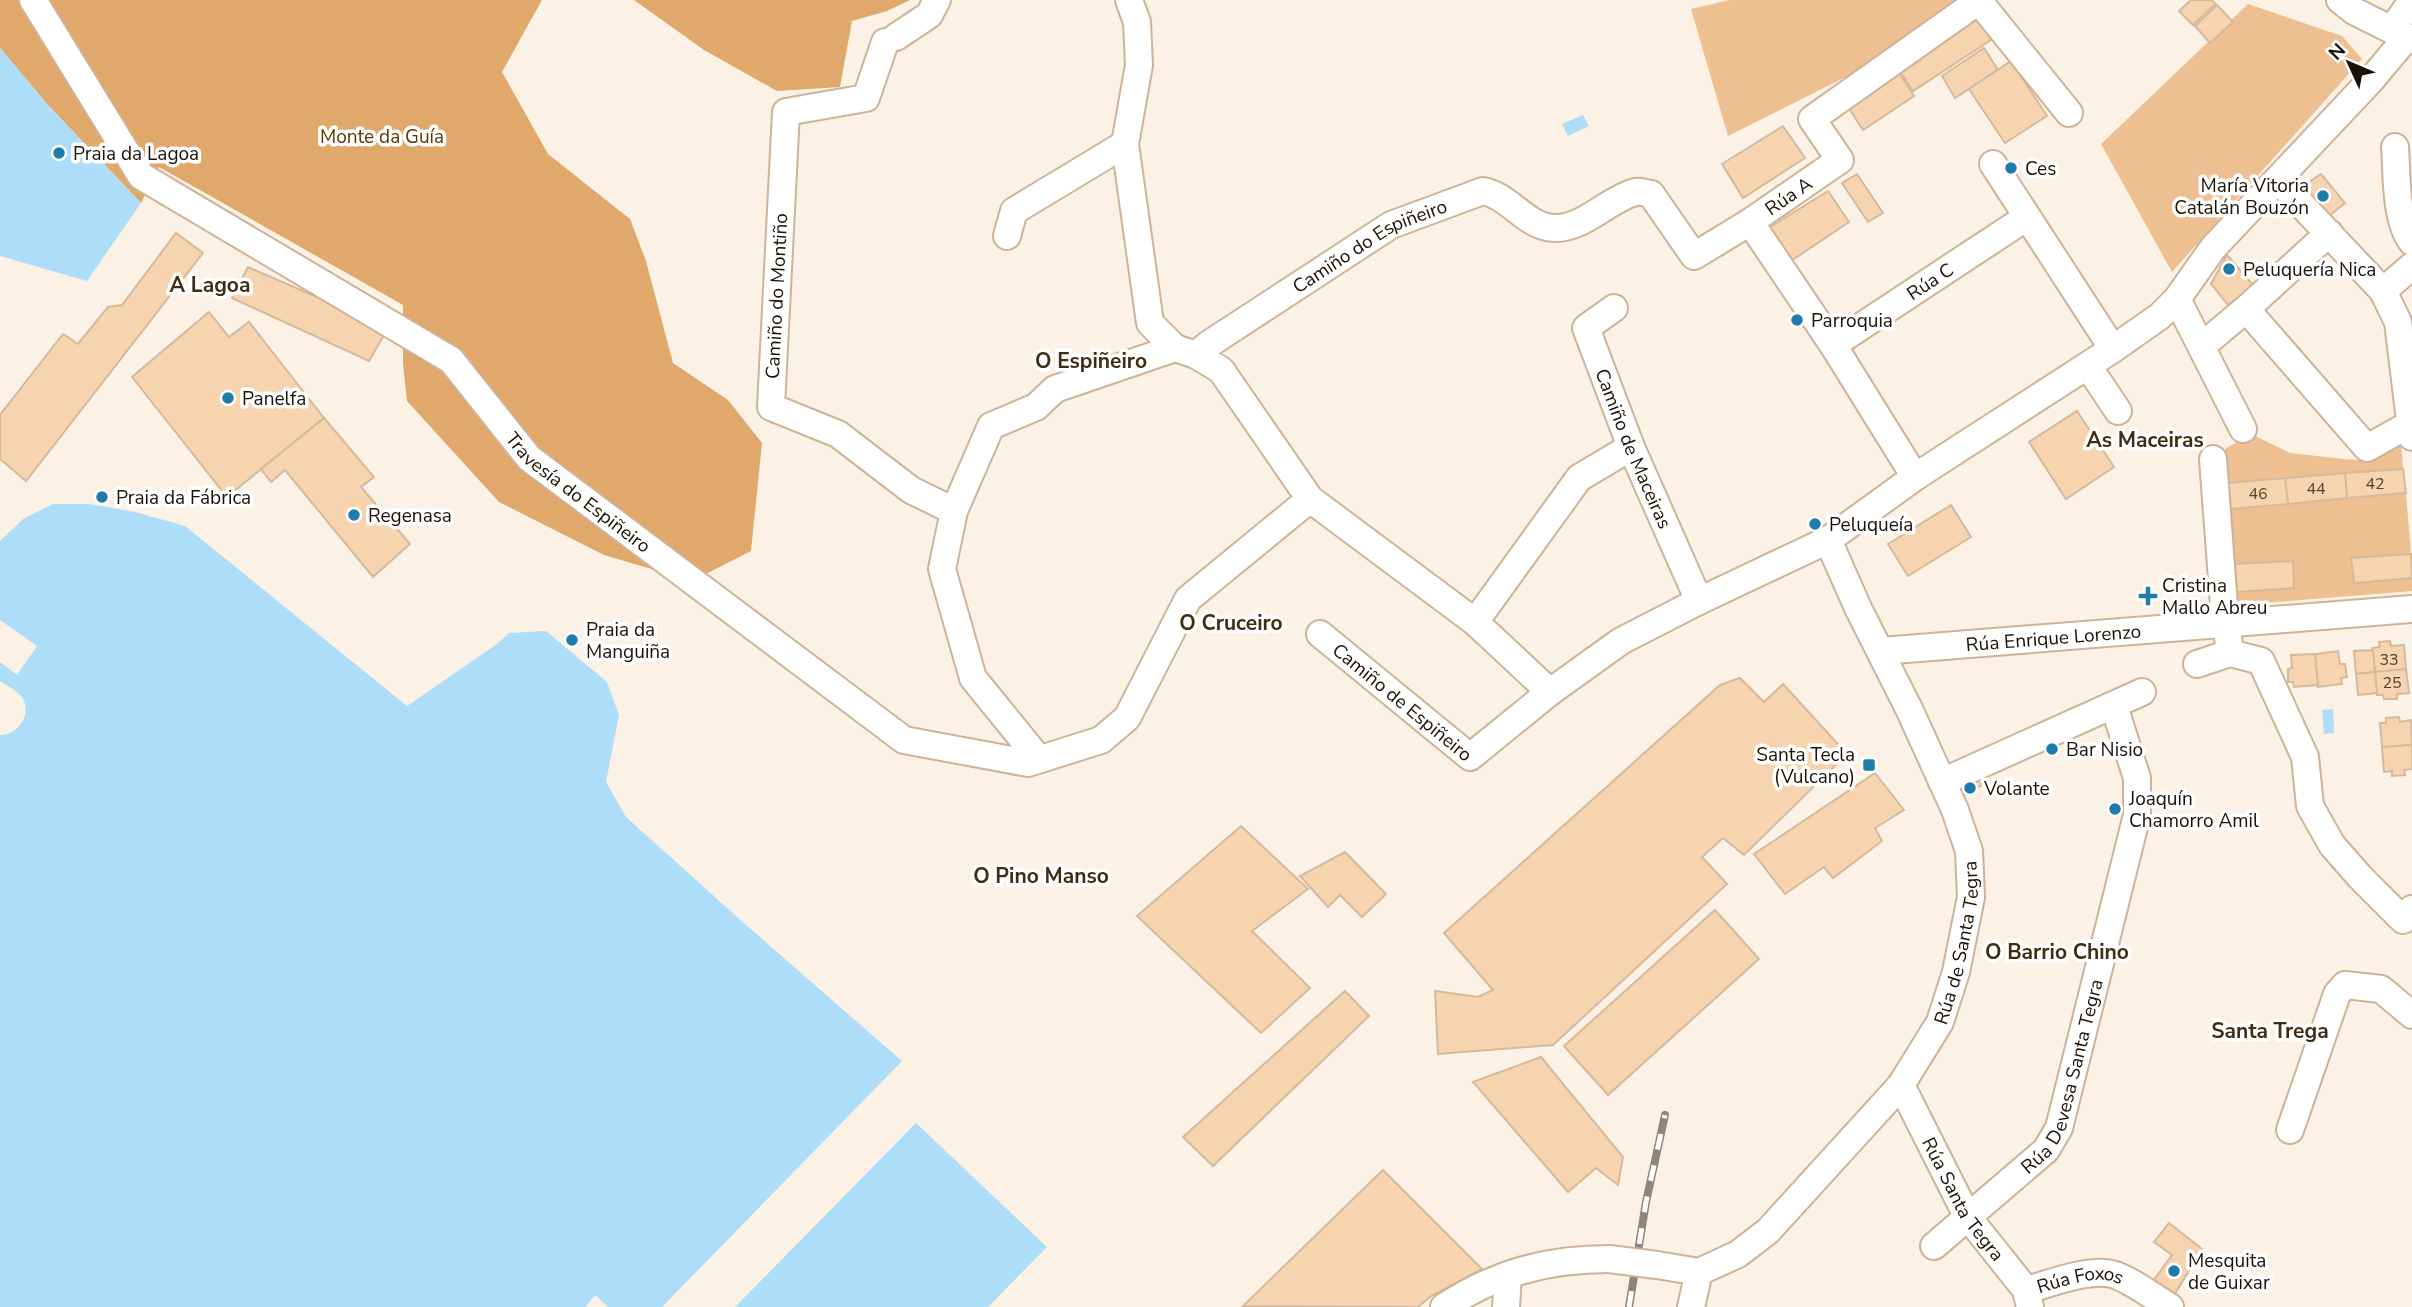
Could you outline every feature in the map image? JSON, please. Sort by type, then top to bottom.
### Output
[{"type":"street","name":"Travesía do Espiñeiro","points":[[33,0],[141,176],[451,360],[529,458],[904,740],[1028,763],[1101,740],[1127,718],[1188,599],[1310,499]]},
{"type":"street","name":"Camiño do Montiño","points":[[937,0],[929,15],[891,40],[866,98],[786,112],[771,407],[838,434],[911,490],[954,511]]},
{"type":"street","points":[[1129,0],[1137,22],[1139,65],[1125,144],[1150,323],[1185,352],[1221,370],[1310,499],[1475,622],[1550,692],[1621,642],[1699,601],[1828,540],[1915,477],[2088,366],[2160,316],[2177,299],[2213,248],[2371,80],[2404,35],[2412,1]]},
{"type":"street","points":[[1981,0],[2010,41],[2069,113]]},
{"type":"street","name":"Rúa A","points":[[1552,228],[1569,227],[1636,191],[1651,194],[1694,256],[1750,222],[1840,160],[1812,119],[1981,0]]},
{"type":"street","points":[[2340,0],[2354,11],[2404,35]]},
{"type":"street","points":[[1007,236],[1014,211],[1125,144]]},
{"type":"street","points":[[2395,147],[2403,229],[2412,242]]},
{"type":"street","points":[[1993,164],[2113,349]]},
{"type":"street","points":[[2246,310],[2367,448],[2411,422],[2398,322],[2384,291],[2278,180]]},
{"type":"street","name":"Camiño do Espiñeiro","points":[[1185,352],[1209,344],[1391,225],[1483,191],[1496,193],[1530,219],[1552,228]]},
{"type":"street","name":"Rúa C","points":[[1833,345],[2027,217]]},
{"type":"street","points":[[1750,222],[1833,345],[1915,477]]},
{"type":"street","points":[[2202,346],[2246,310],[2329,233]]},
{"type":"street","points":[[2384,291],[2412,266]]},
{"type":"street","points":[[2177,299],[2242,429]]},
{"type":"street","name":"Camiño de Maceiras","points":[[1614,308],[1586,328],[1631,447],[1699,601]]},
{"type":"street","points":[[1038,758],[973,678],[942,569],[954,511],[991,426],[1035,407],[1055,389],[1185,352]]},
{"type":"street","points":[[2088,366],[2118,411]]},
{"type":"street","points":[[1475,622],[1579,478],[1631,447]]},
{"type":"street","points":[[2213,459],[2225,622],[2230,653]]},
{"type":"street","name":"Rúa de Santa Tegra","points":[[1699,1272],[1738,1254],[1768,1231],[1901,1085],[1940,1022],[1956,972],[1971,897],[1969,850],[1942,782],[1828,540]]},
{"type":"street","name":"Rúa Enrique Lorenzo","points":[[1881,651],[2412,609]]},
{"type":"street","name":"Camiño de Espiñeiro","points":[[1320,634],[1470,757],[1550,692]]},
{"type":"street","points":[[2197,664],[2230,653],[2261,661],[2305,757],[2310,806],[2332,845],[2403,920],[2412,909]]},
{"type":"street","points":[[1942,782],[2142,692]]},
{"type":"street","name":"Rúa Devesa Santa Tegra","points":[[1934,1247],[2046,1150],[2059,1128],[2137,815],[2137,778],[2114,706]]},
{"type":"street","points":[[2290,1130],[2337,994],[2345,985],[2381,989],[2412,1015]]},
{"type":"street","name":"Rúa Santa Tegra","points":[[1901,1085],[1968,1216],[2028,1299]]},
{"type":"street","points":[[1444,1307],[1460,1296],[1507,1275],[1561,1261],[1609,1259],[1699,1272],[1691,1307]]},
{"type":"street","name":"Rúa Foxos","points":[[2028,1299],[2097,1273],[2113,1274],[2170,1307]]},
{"type":"street","points":[[1506,1307],[1507,1275]]},
{"type":"shaded area","points":[[1730,0],[1975,0],[1977,11],[1728,136],[1691,9]]},
{"type":"shaded area","points":[[2248,4],[2342,36],[2362,59],[2172,272],[2101,144]]},
{"type":"shaded area","points":[[2251,434],[2290,453],[2361,460],[2401,442],[2403,469],[2227,483],[2225,449]]},
{"type":"shaded area","points":[[2406,493],[2411,554],[2352,558],[2354,582],[2412,578],[2412,591],[2239,605],[2237,592],[2294,588],[2293,561],[2235,564],[2230,509]]},
{"type":"green space","name":"Monte da Guía","points":[[0,0],[542,0],[502,72],[548,154],[630,219],[646,261],[673,363],[728,400],[762,443],[751,551],[692,581],[604,555],[499,502],[407,401],[403,364],[403,305],[159,167],[141,203],[47,104],[0,48]]},
{"type":"green space","points":[[634,0],[910,0],[887,11],[852,21],[840,87],[777,91],[704,50]]},
{"type":"water","name":"Praia da Lagoa","points":[[0,48],[47,104],[141,203],[87,281],[0,256]]},
{"type":"water","points":[[1583,115],[1589,126],[1568,136],[1562,124]]},
{"type":"water","points":[[53,504],[89,504],[135,512],[185,526],[407,706],[509,633],[546,631],[607,682],[619,715],[606,782],[626,817],[902,1061],[662,1307],[608,1307],[595,1295],[585,1307],[0,1307],[0,735],[14,731],[19,726],[26,707],[19,694],[0,681],[0,541],[23,519]]},
{"type":"water","points":[[2333,709],[2334,733],[2324,734],[2322,710]]},
{"type":"water","points":[[916,1123],[1047,1247],[988,1307],[735,1307]]},
{"type":"pier","points":[[0,620],[37,646],[17,675],[0,662]]},
{"type":"building","points":[[2191,0],[2212,0],[2215,4],[2193,25],[2179,11]]},
{"type":"building","points":[[2217,5],[2233,22],[2210,43],[2195,26]]},
{"type":"building","points":[[1977,11],[1994,38],[1913,91],[1895,64]]},
{"type":"building","points":[[1984,48],[1998,70],[1955,98],[1942,76]]},
{"type":"building","points":[[2011,61],[2047,116],[2005,143],[1969,89]]},
{"type":"building","points":[[1896,68],[1914,96],[1863,130],[1845,102]]},
{"type":"building","points":[[1783,126],[1805,158],[1743,198],[1722,164]]},
{"type":"building","points":[[1857,174],[1883,213],[1868,222],[1842,183]]},
{"type":"building","name":"María Vitoria Catalán Bouzón","points":[[2321,174],[2345,203],[2328,217],[2299,189]]},
{"type":"building","points":[[1828,191],[1849,222],[1788,263],[1767,229]]},
{"type":"building","points":[[176,233],[203,253],[26,481],[0,459],[0,415],[63,334],[78,344],[108,307],[122,305]]},
{"type":"building","name":"Peluquería Nica","points":[[2227,255],[2254,286],[2228,305],[2211,284]]},
{"type":"building","points":[[248,267],[388,328],[369,361],[232,298]]},
{"type":"building","name":"Panelfa","points":[[209,312],[229,337],[249,322],[324,418],[227,497],[132,377]]},
{"type":"building","points":[[2077,411],[2114,467],[2066,499],[2029,442]]},
{"type":"building","name":"Regenasa","points":[[324,418],[374,477],[361,487],[410,544],[373,577],[285,470],[271,482],[261,469]]},
{"type":"building","points":[[2403,469],[2406,493],[2347,498],[2345,473]]},
{"type":"building","points":[[2345,473],[2347,498],[2288,504],[2285,478]]},
{"type":"building","points":[[2285,478],[2288,504],[2230,509],[2227,483]]},
{"type":"building","points":[[1951,505],[1971,537],[1908,576],[1888,544]]},
{"type":"building","points":[[2411,554],[2412,578],[2354,583],[2351,558]]},
{"type":"building","points":[[2293,561],[2294,588],[2237,592],[2235,564]]},
{"type":"building","points":[[2390,641],[2391,646],[2404,645],[2406,669],[2375,672],[2372,648],[2380,647],[2379,642]]},
{"type":"building","points":[[2373,650],[2375,672],[2356,674],[2354,651]]},
{"type":"building","points":[[2338,651],[2340,664],[2345,664],[2347,677],[2341,678],[2342,684],[2318,687],[2315,654]]},
{"type":"building","points":[[2315,654],[2318,685],[2294,687],[2293,682],[2288,682],[2288,669],[2292,668],[2291,655]]},
{"type":"building","points":[[2406,669],[2409,693],[2397,694],[2397,699],[2384,699],[2383,695],[2377,695],[2375,672]]},
{"type":"building","points":[[2375,672],[2377,693],[2358,695],[2356,674]]},
{"type":"building","points":[[1740,678],[1764,702],[1783,684],[1847,754],[1744,855],[1723,838],[1702,857],[1727,884],[1553,1045],[1438,1054],[1435,991],[1478,997],[1493,990],[1444,933],[1720,685]]},
{"type":"building","points":[[2399,717],[2400,722],[2411,720],[2412,745],[2382,747],[2380,723],[2386,723],[2386,718]]},
{"type":"building","points":[[2412,745],[2412,769],[2404,770],[2405,775],[2392,776],[2392,771],[2384,772],[2382,747]]},
{"type":"building","points":[[1875,773],[1904,810],[1875,828],[1882,841],[1833,878],[1824,867],[1785,894],[1754,854]]},
{"type":"building","name":"Volante","points":[[1979,777],[1982,785],[1960,797],[1959,790]]},
{"type":"building","points":[[1241,826],[1308,889],[1252,931],[1310,988],[1261,1033],[1137,916]]},
{"type":"building","points":[[1345,852],[1386,894],[1362,917],[1340,895],[1328,907],[1300,876]]},
{"type":"building","points":[[1715,910],[1759,959],[1608,1095],[1564,1046]]},
{"type":"building","points":[[1345,991],[1369,1016],[1213,1166],[1183,1137]]},
{"type":"building","points":[[1541,1057],[1623,1157],[1618,1185],[1596,1168],[1568,1192],[1473,1082]]},
{"type":"building","points":[[1383,1170],[1482,1269],[1431,1296],[1418,1307],[1243,1306]]},
{"type":"building","name":"Mesquita de Guixar","points":[[2169,1223],[2202,1249],[2170,1302],[2148,1288],[2172,1255],[2154,1242]]},
{"type":"railway","points":[[1629,1307],[1646,1202],[1665,1115]]},
{"type":"place","name":"Praia da Lagoa","points":[[59,153]]},
{"type":"place","name":"Ces","points":[[2011,168]]},
{"type":"place","name":"María Vitoria Catalán Bouzón","points":[[2323,196]]},
{"type":"place","name":"Peluquería Nica","points":[[2229,269]]},
{"type":"place","name":"Parroquia","points":[[1797,320]]},
{"type":"place","name":"Panelfa","points":[[228,398]]},
{"type":"place","name":"Praia da Fábrica","points":[[102,497]]},
{"type":"place","name":"Regenasa","points":[[354,515]]},
{"type":"place","name":"Peluqueía","points":[[1815,524]]},
{"type":"place","name":"Cristina Mallo Abreu","points":[[2148,596]]},
{"type":"place","name":"Praia da Manguiña","points":[[572,640]]},
{"type":"place","name":"Bar Nisio","points":[[2052,749]]},
{"type":"place","name":"Santa Tecla (Vulcano)","points":[[1869,765]]},
{"type":"place","name":"Volante","points":[[1970,788]]},
{"type":"place","name":"Joaquín Chamorro Amil","points":[[2115,809]]},
{"type":"place","name":"Mesquita de Guixar","points":[[2174,1271]]},
{"type":"district","name":"A Lagoa","points":[[210,285]]},
{"type":"district","name":"O Espiñeiro","points":[[1091,361]]},
{"type":"district","name":"As Maceiras","points":[[2145,440]]},
{"type":"district","name":"O Cruceiro","points":[[1231,623]]},
{"type":"district","name":"O Pino Manso","points":[[1041,876]]},
{"type":"district","name":"O Barrio Chino","points":[[2057,952]]},
{"type":"district","name":"Santa Trega","points":[[2270,1031]]}]
